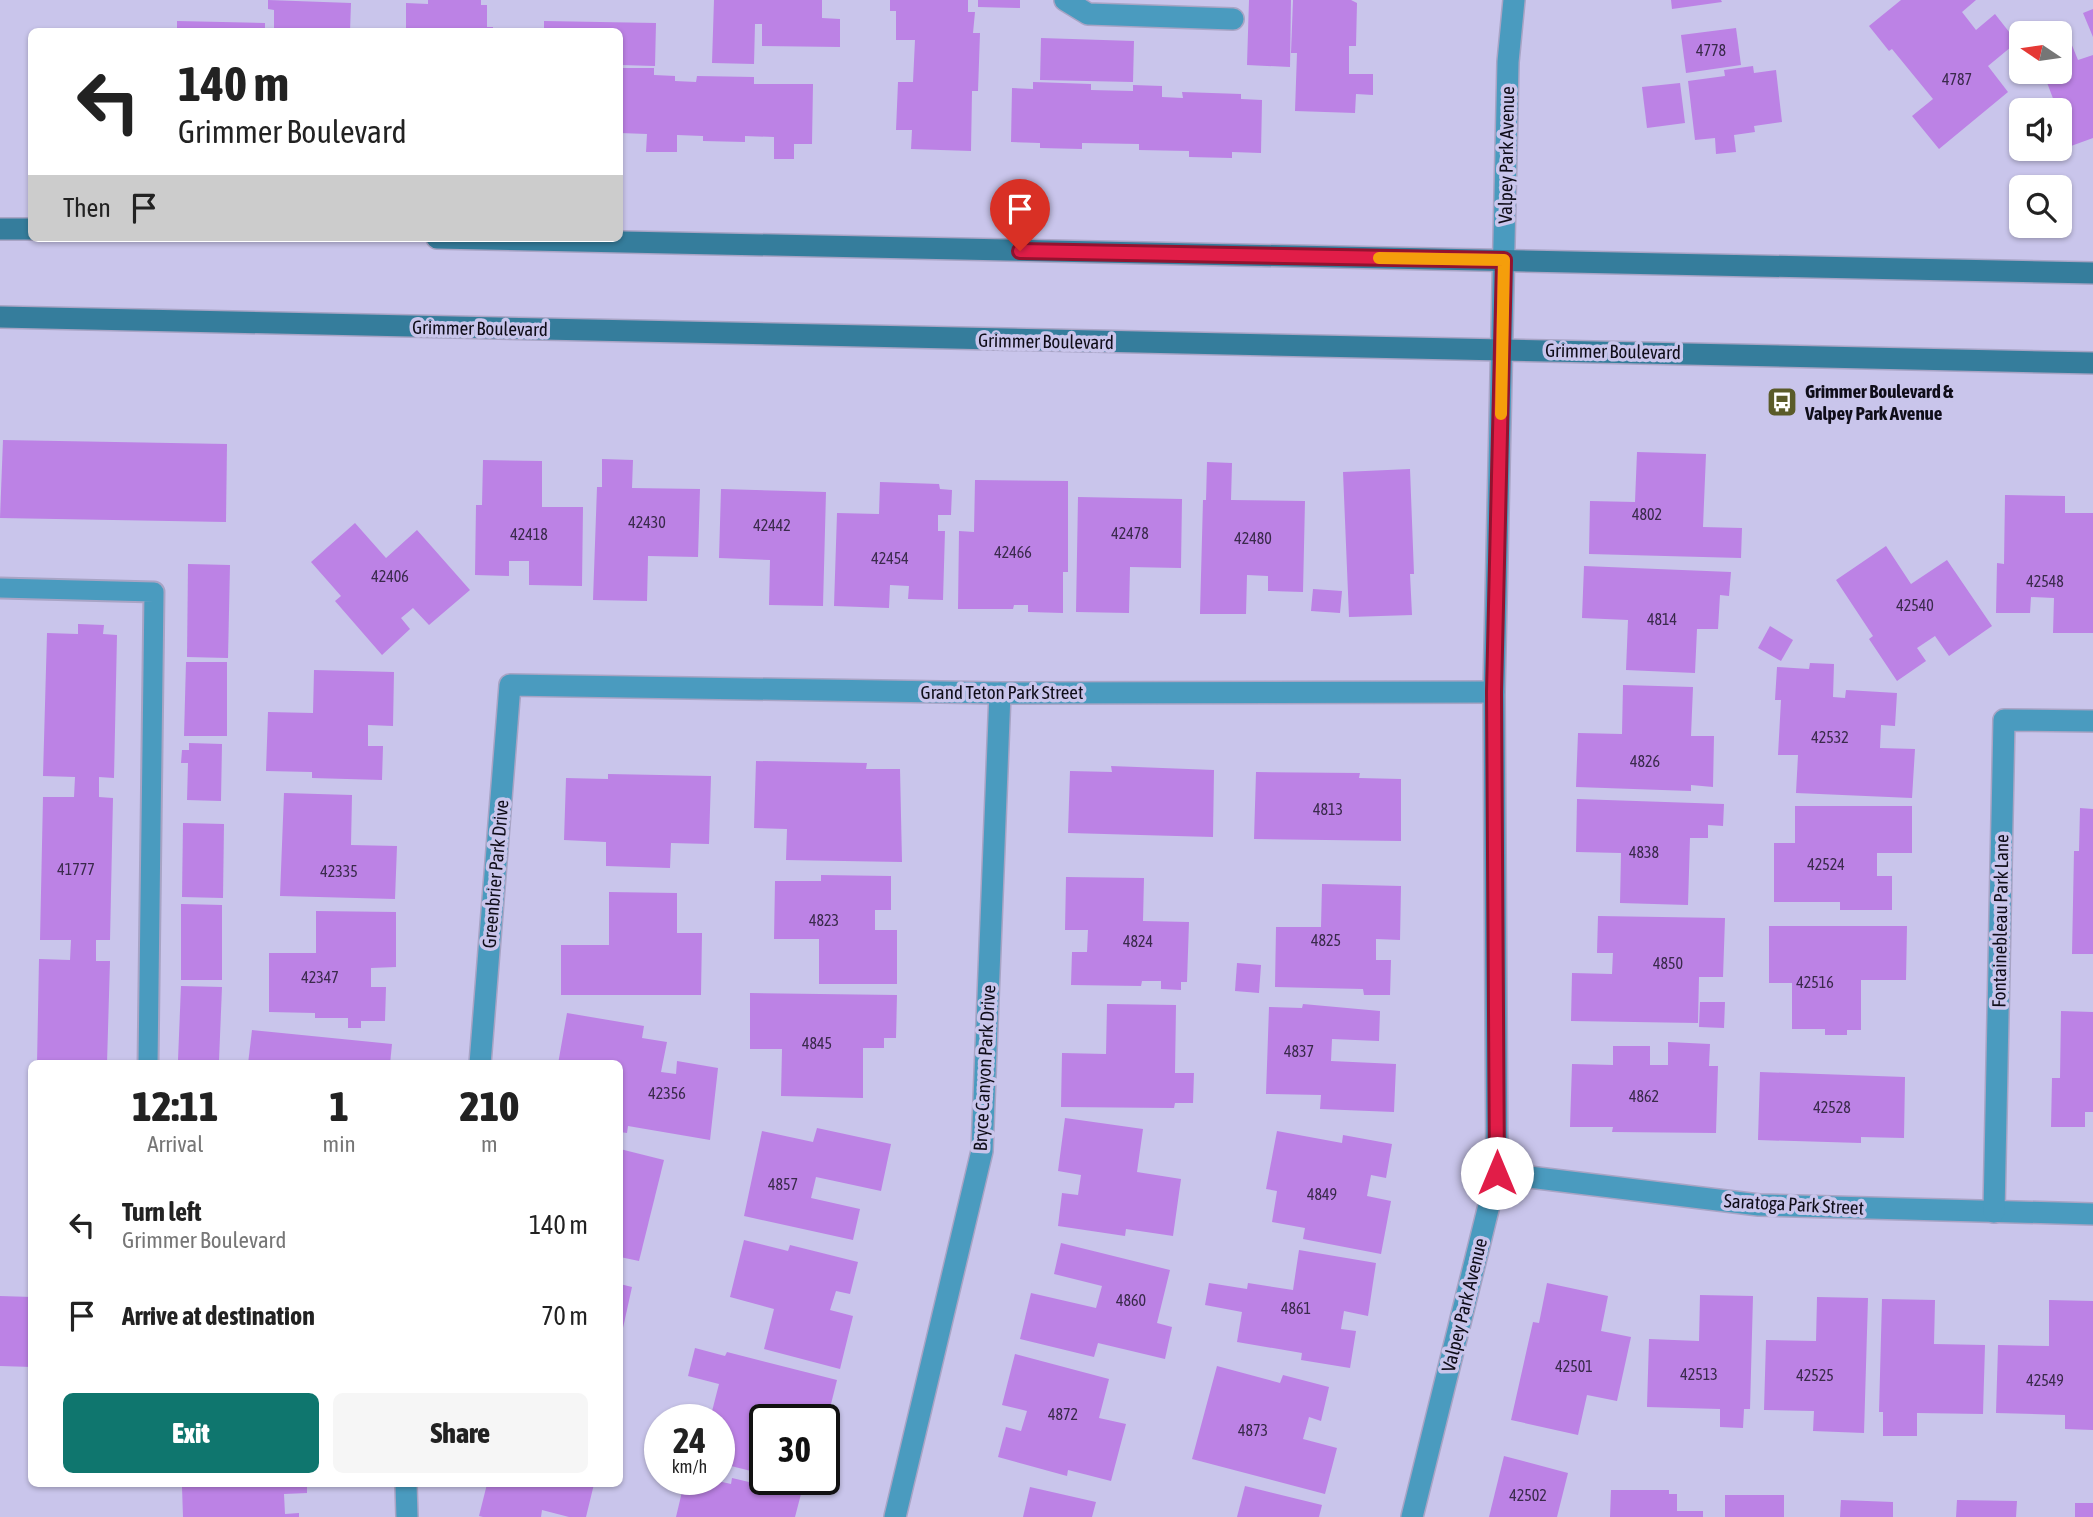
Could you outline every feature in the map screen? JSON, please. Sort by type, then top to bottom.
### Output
[{"type":"main road","points":[[0,229],[28,229]]},
{"type":"main road","points":[[623,242],[2093,273]]},
{"type":"main road","name":"Grimmer Boulevard","points":[[0,317],[2093,363]]},
{"type":"street","points":[[1065,0],[1088,14],[1233,19]]},
{"type":"street","name":"Valpey Park Avenue","points":[[1412,1517],[1497,1173],[1494,692],[1508,62],[1514,0]]},
{"type":"street","name":"Grand Teton Park Street","points":[[510,685],[1000,693],[1494,692]]},
{"type":"street","name":"Greenbrier Park Drive","points":[[480,1060],[510,685]]},
{"type":"street","name":"Bryce Canyon Park Drive","points":[[895,1517],[982,1151],[1000,693]]},
{"type":"street","name":"Fontainebleau Park Lane","points":[[1994,1212],[2004,720],[2093,721]]},
{"type":"street","name":"Saratoga Park Street","points":[[1497,1173],[1759,1205],[2093,1214]]},
{"type":"street","points":[[406,1487],[407,1517]]},
{"type":"lane","points":[[0,588],[155,592],[148,1060]]},
{"type":"building","points":[[268,0],[351,3],[350,28],[274,28],[274,10],[268,9]]},
{"type":"building","points":[[428,0],[481,0],[481,5],[487,5],[487,27],[493,28],[406,28],[406,3],[428,4]]},
{"type":"building","points":[[714,0],[822,0],[822,18],[840,19],[840,47],[762,46],[762,24],[755,24],[754,64],[712,63]]},
{"type":"building","points":[[890,0],[968,0],[968,12],[975,12],[973,33],[980,33],[978,91],[972,91],[971,151],[911,149],[912,130],[896,130],[898,82],[913,82],[915,40],[896,40],[896,11],[890,11]]},
{"type":"building","points":[[978,0],[1020,0],[1020,8],[978,7]]},
{"type":"building","points":[[1249,0],[1291,0],[1290,67],[1247,65]]},
{"type":"building","points":[[1293,0],[1351,0],[1357,3],[1356,46],[1349,46],[1349,74],[1373,74],[1373,95],[1356,94],[1355,113],[1295,111],[1297,53],[1291,53]]},
{"type":"building","points":[[1671,0],[1721,0],[1722,2],[1672,9]]},
{"type":"building","points":[[1901,0],[1976,0],[1962,12],[1976,30],[1995,14],[2009,32],[2009,49],[1988,66],[2008,92],[1939,149],[1912,116],[1933,99],[1892,49],[1889,51],[1869,26]]},
{"type":"building","points":[[2093,9],[2093,37],[2083,13]]},
{"type":"building","points":[[177,21],[265,23],[265,28],[177,28]]},
{"type":"building","points":[[544,21],[656,23],[655,66],[623,65],[623,28],[544,28]]},
{"type":"building","points":[[1736,28],[1741,65],[1686,73],[1681,35]]},
{"type":"building","points":[[1041,38],[1134,41],[1133,82],[1040,80]]},
{"type":"building","points":[[2072,45],[2078,60],[2093,55],[2093,138],[2072,146],[2072,98],[2053,98],[2048,84],[2072,84]]},
{"type":"building","points":[[1753,66],[1754,73],[1776,70],[1782,122],[1754,126],[1755,132],[1734,135],[1736,152],[1716,154],[1715,138],[1695,140],[1688,81],[1725,76],[1724,70]]},
{"type":"building","points":[[623,68],[654,68],[654,75],[675,76],[675,81],[696,82],[697,76],[754,77],[754,84],[813,84],[812,144],[794,144],[794,159],[774,159],[774,137],[745,136],[745,142],[703,141],[703,136],[677,135],[677,152],[646,152],[647,134],[623,133]]},
{"type":"building","points":[[1033,82],[1091,84],[1091,90],[1133,91],[1133,85],[1162,86],[1162,97],[1183,98],[1182,92],[1241,94],[1241,99],[1262,100],[1261,153],[1232,152],[1232,158],[1189,157],[1189,151],[1139,150],[1139,144],[1082,143],[1082,149],[1040,148],[1040,143],[1011,142],[1012,88],[1033,89]]},
{"type":"building","points":[[1680,83],[1685,123],[1647,128],[1642,87]]},
{"type":"building","points":[[3,440],[227,444],[226,522],[0,518]]},
{"type":"building","points":[[1637,452],[1706,454],[1703,527],[1742,528],[1741,558],[1589,554],[1590,501],[1635,502]]},
{"type":"building","points":[[602,459],[633,460],[632,488],[700,489],[698,557],[648,556],[647,601],[593,600],[597,487],[602,487]]},
{"type":"building","points":[[483,460],[542,461],[542,507],[583,507],[582,586],[529,585],[529,561],[509,561],[509,576],[475,575],[476,505],[482,505]]},
{"type":"building","points":[[1207,462],[1232,463],[1231,500],[1305,501],[1303,592],[1268,591],[1268,576],[1247,575],[1246,614],[1200,614],[1203,500],[1206,500]]},
{"type":"building","points":[[1410,469],[1414,574],[1410,574],[1412,615],[1349,617],[1343,472]]},
{"type":"building","points":[[975,480],[1068,481],[1068,572],[1063,572],[1063,613],[1028,612],[1028,605],[1014,605],[1013,609],[958,609],[959,531],[974,532]]},
{"type":"building","points":[[880,482],[939,484],[940,489],[952,490],[951,515],[938,515],[938,531],[945,531],[943,600],[908,599],[909,586],[890,585],[889,608],[834,606],[837,513],[879,514]]},
{"type":"building","points":[[721,489],[826,492],[823,606],[769,605],[770,560],[719,558]]},
{"type":"building","points":[[2005,495],[2065,496],[2065,513],[2093,513],[2093,633],[2053,633],[2054,598],[2031,597],[2030,613],[1996,613],[1997,563],[2004,564]]},
{"type":"building","points":[[1078,497],[1182,499],[1181,568],[1130,567],[1129,613],[1076,612]]},
{"type":"building","points":[[355,523],[386,558],[417,530],[470,590],[429,625],[413,608],[401,618],[410,629],[382,655],[335,601],[341,596],[311,562]]},
{"type":"building","points":[[1886,546],[1911,584],[1947,560],[1992,626],[1949,656],[1935,636],[1917,648],[1926,661],[1897,681],[1869,639],[1873,636],[1836,580]]},
{"type":"building","points":[[188,564],[230,565],[228,658],[187,657]]},
{"type":"building","points":[[1584,566],[1731,572],[1729,596],[1720,595],[1718,629],[1697,629],[1695,673],[1626,670],[1628,620],[1582,618]]},
{"type":"building","points":[[1313,589],[1342,591],[1340,613],[1311,611]]},
{"type":"building","points":[[78,624],[104,625],[103,634],[117,635],[114,778],[99,777],[99,797],[113,798],[110,940],[96,940],[96,961],[110,961],[107,1060],[37,1060],[39,959],[70,960],[71,940],[40,940],[43,797],[74,797],[75,777],[43,776],[47,633],[78,634]]},
{"type":"building","points":[[1770,626],[1793,640],[1781,661],[1758,648]]},
{"type":"building","points":[[186,662],[227,662],[227,736],[184,736]]},
{"type":"building","points":[[1810,663],[1834,664],[1833,697],[1845,698],[1846,690],[1897,693],[1895,726],[1881,725],[1880,748],[1915,749],[1912,798],[1796,793],[1798,755],[1778,755],[1781,700],[1775,700],[1777,667],[1809,669]]},
{"type":"building","points":[[314,670],[394,672],[393,726],[368,725],[368,746],[383,746],[382,780],[312,778],[312,772],[266,771],[268,712],[313,713]]},
{"type":"building","points":[[1623,685],[1693,687],[1691,736],[1714,736],[1713,787],[1691,785],[1691,791],[1576,787],[1578,733],[1622,734]]},
{"type":"building","points":[[189,743],[222,744],[221,801],[187,800],[188,763],[181,763],[182,750],[189,750]]},
{"type":"building","points":[[756,761],[867,763],[866,769],[900,769],[902,862],[786,860],[787,829],[754,828]]},
{"type":"building","points":[[1111,766],[1214,770],[1213,837],[1068,833],[1070,771],[1112,772]]},
{"type":"building","points":[[1256,772],[1360,773],[1359,778],[1401,779],[1401,841],[1254,839]]},
{"type":"building","points":[[608,774],[711,776],[709,844],[671,843],[670,868],[606,866],[606,842],[564,840],[566,778],[608,779]]},
{"type":"building","points":[[284,793],[352,795],[351,845],[397,846],[395,899],[280,896]]},
{"type":"building","points":[[1577,799],[1724,804],[1723,826],[1708,825],[1708,838],[1690,838],[1688,905],[1620,903],[1621,853],[1576,852]]},
{"type":"building","points":[[1795,806],[1912,806],[1912,853],[1877,853],[1877,876],[1892,876],[1892,910],[1840,910],[1840,902],[1774,902],[1774,843],[1795,843]]},
{"type":"building","points":[[2080,808],[2093,809],[2093,954],[2072,954],[2074,851],[2079,851]]},
{"type":"building","points":[[183,823],[224,824],[223,898],[182,897]]},
{"type":"building","points":[[821,875],[891,876],[891,910],[875,910],[875,930],[897,930],[897,984],[819,984],[819,939],[774,939],[775,881],[821,881]]},
{"type":"building","points":[[1066,877],[1144,878],[1143,921],[1189,922],[1187,982],[1181,982],[1181,990],[1161,989],[1161,981],[1142,981],[1141,986],[1071,985],[1072,952],[1087,952],[1088,930],[1065,930]]},
{"type":"building","points":[[1322,884],[1401,886],[1400,940],[1376,939],[1376,960],[1391,960],[1390,995],[1364,995],[1363,989],[1275,987],[1276,927],[1321,927]]},
{"type":"building","points":[[609,892],[677,893],[677,933],[702,933],[701,995],[561,995],[561,945],[609,945]]},
{"type":"building","points":[[181,904],[222,905],[222,980],[181,980]]},
{"type":"building","points":[[316,911],[396,912],[396,967],[371,968],[371,987],[386,987],[385,1021],[361,1021],[361,1028],[348,1028],[348,1018],[315,1018],[315,1013],[269,1012],[269,953],[316,953]]},
{"type":"building","points":[[1598,916],[1725,918],[1723,977],[1699,977],[1698,1023],[1571,1021],[1572,973],[1612,974],[1613,953],[1597,953]]},
{"type":"building","points":[[1769,926],[1907,926],[1906,980],[1861,980],[1861,1030],[1847,1030],[1847,1035],[1825,1035],[1825,1029],[1792,1029],[1792,983],[1769,983]]},
{"type":"building","points":[[1237,963],[1261,965],[1259,993],[1235,991]]},
{"type":"building","points":[[181,986],[222,987],[219,1060],[178,1060]]},
{"type":"building","points":[[750,993],[897,995],[896,1038],[884,1038],[884,1048],[863,1048],[863,1098],[781,1096],[782,1049],[750,1049]]},
{"type":"building","points":[[1700,1002],[1725,1002],[1724,1028],[1699,1027]]},
{"type":"building","points":[[1107,1004],[1176,1005],[1175,1073],[1194,1073],[1193,1103],[1175,1103],[1174,1108],[1061,1107],[1062,1053],[1106,1054]]},
{"type":"building","points":[[1303,1004],[1380,1011],[1379,1041],[1332,1039],[1331,1061],[1396,1064],[1394,1112],[1320,1109],[1321,1095],[1266,1094],[1269,1007],[1302,1008]]},
{"type":"building","points":[[2061,1011],[2093,1012],[2093,1112],[2085,1112],[2085,1127],[2051,1127],[2052,1078],[2060,1078]]},
{"type":"building","points":[[567,1013],[644,1026],[642,1038],[667,1042],[661,1072],[676,1074],[677,1061],[718,1068],[710,1140],[628,1126],[627,1133],[623,1132],[623,1060],[559,1060]]},
{"type":"building","points":[[252,1030],[392,1044],[390,1060],[248,1060]]},
{"type":"building","points":[[1668,1042],[1710,1044],[1709,1066],[1718,1066],[1716,1133],[1612,1132],[1613,1127],[1570,1127],[1572,1064],[1613,1065],[1613,1046],[1650,1046],[1650,1065],[1668,1065]]},
{"type":"building","points":[[1760,1072],[1905,1077],[1904,1138],[1861,1137],[1861,1143],[1758,1140]]},
{"type":"building","points":[[1065,1118],[1143,1129],[1137,1172],[1181,1179],[1173,1236],[1126,1229],[1125,1236],[1058,1226],[1062,1193],[1078,1195],[1081,1175],[1058,1171]]},
{"type":"building","points":[[817,1128],[891,1144],[881,1191],[816,1177],[811,1198],[860,1209],[853,1240],[744,1216],[762,1131],[813,1142]]},
{"type":"building","points":[[1277,1131],[1342,1143],[1343,1135],[1392,1144],[1386,1178],[1371,1175],[1367,1196],[1391,1201],[1381,1254],[1303,1239],[1305,1228],[1272,1222],[1277,1191],[1266,1189]]},
{"type":"building","points":[[623,1150],[664,1160],[639,1261],[623,1258]]},
{"type":"building","points":[[744,1240],[788,1251],[790,1245],[858,1262],[850,1294],[836,1291],[830,1310],[853,1316],[840,1369],[764,1349],[774,1309],[730,1297]]},
{"type":"building","points":[[1061,1243],[1170,1270],[1157,1323],[1172,1327],[1165,1359],[1098,1343],[1094,1357],[1020,1339],[1031,1293],[1096,1308],[1102,1286],[1054,1274]]},
{"type":"building","points":[[1299,1250],[1376,1263],[1368,1316],[1344,1311],[1341,1329],[1356,1331],[1350,1368],[1301,1360],[1302,1353],[1237,1342],[1242,1312],[1205,1305],[1209,1283],[1247,1289],[1248,1283],[1293,1290]]},
{"type":"building","points":[[1547,1283],[1608,1296],[1601,1331],[1631,1337],[1617,1401],[1587,1395],[1578,1435],[1511,1420],[1533,1322],[1539,1323]]},
{"type":"building","points":[[623,1285],[632,1287],[623,1328]]},
{"type":"building","points":[[1700,1295],[1753,1296],[1750,1409],[1744,1409],[1743,1428],[1720,1427],[1720,1409],[1647,1407],[1649,1339],[1699,1341]]},
{"type":"building","points":[[0,1296],[28,1297],[28,1367],[0,1366]]},
{"type":"building","points":[[1817,1297],[1868,1298],[1864,1433],[1813,1431],[1814,1411],[1764,1410],[1766,1340],[1816,1341]]},
{"type":"building","points":[[1882,1299],[1935,1300],[1934,1344],[1985,1345],[1983,1414],[1917,1413],[1917,1436],[1883,1436],[1883,1412],[1879,1412]]},
{"type":"building","points":[[2049,1300],[2093,1301],[2093,1430],[2065,1429],[2065,1415],[1996,1413],[1998,1345],[2049,1346]]},
{"type":"building","points":[[695,1348],[725,1356],[727,1352],[837,1380],[831,1404],[749,1404],[749,1470],[735,1467],[735,1404],[714,1404],[719,1384],[688,1376]]},
{"type":"building","points":[[1015,1354],[1109,1379],[1099,1418],[1126,1424],[1111,1481],[1068,1470],[1067,1476],[998,1457],[1006,1427],[1021,1431],[1027,1411],[1002,1405]]},
{"type":"building","points":[[1217,1366],[1280,1383],[1283,1375],[1329,1387],[1321,1421],[1309,1417],[1303,1439],[1337,1448],[1325,1494],[1192,1459]]},
{"type":"building","points":[[1504,1456],[1568,1473],[1557,1517],[1489,1517]]},
{"type":"building","points":[[735,1479],[749,1482],[749,1495],[801,1495],[795,1517],[676,1517],[681,1495],[735,1495]]},
{"type":"building","points":[[1245,1486],[1322,1505],[1319,1517],[1237,1517]]},
{"type":"building","points":[[182,1487],[307,1487],[307,1493],[284,1494],[285,1514],[299,1513],[299,1517],[183,1517]]},
{"type":"building","points":[[486,1487],[593,1487],[586,1517],[569,1517],[542,1510],[541,1517],[479,1516]]},
{"type":"building","points":[[1030,1487],[1096,1502],[1092,1517],[1023,1517]]},
{"type":"building","points":[[1611,1490],[1669,1490],[1669,1494],[1677,1494],[1677,1511],[1703,1511],[1703,1517],[1610,1517]]},
{"type":"building","points":[[1725,1495],[1784,1495],[1784,1517],[1725,1517]]},
{"type":"building","points":[[1841,1500],[1893,1502],[1893,1517],[1840,1517]]},
{"type":"building","points":[[1957,1500],[2017,1501],[2016,1517],[1956,1517]]},
{"type":"building","points":[[2075,1503],[2093,1503],[2093,1517],[2075,1517]]},
{"type":"slow traffic","points":[[1379,258],[1504,260],[1501,414]]},
{"type":"place","name":"Grimmer Boulevard & Valpey Park Avenue","points":[[1782,402]]},
{"type":"route","points":[[1020,251],[1504,260],[1494,692],[1497,1173]]}]
